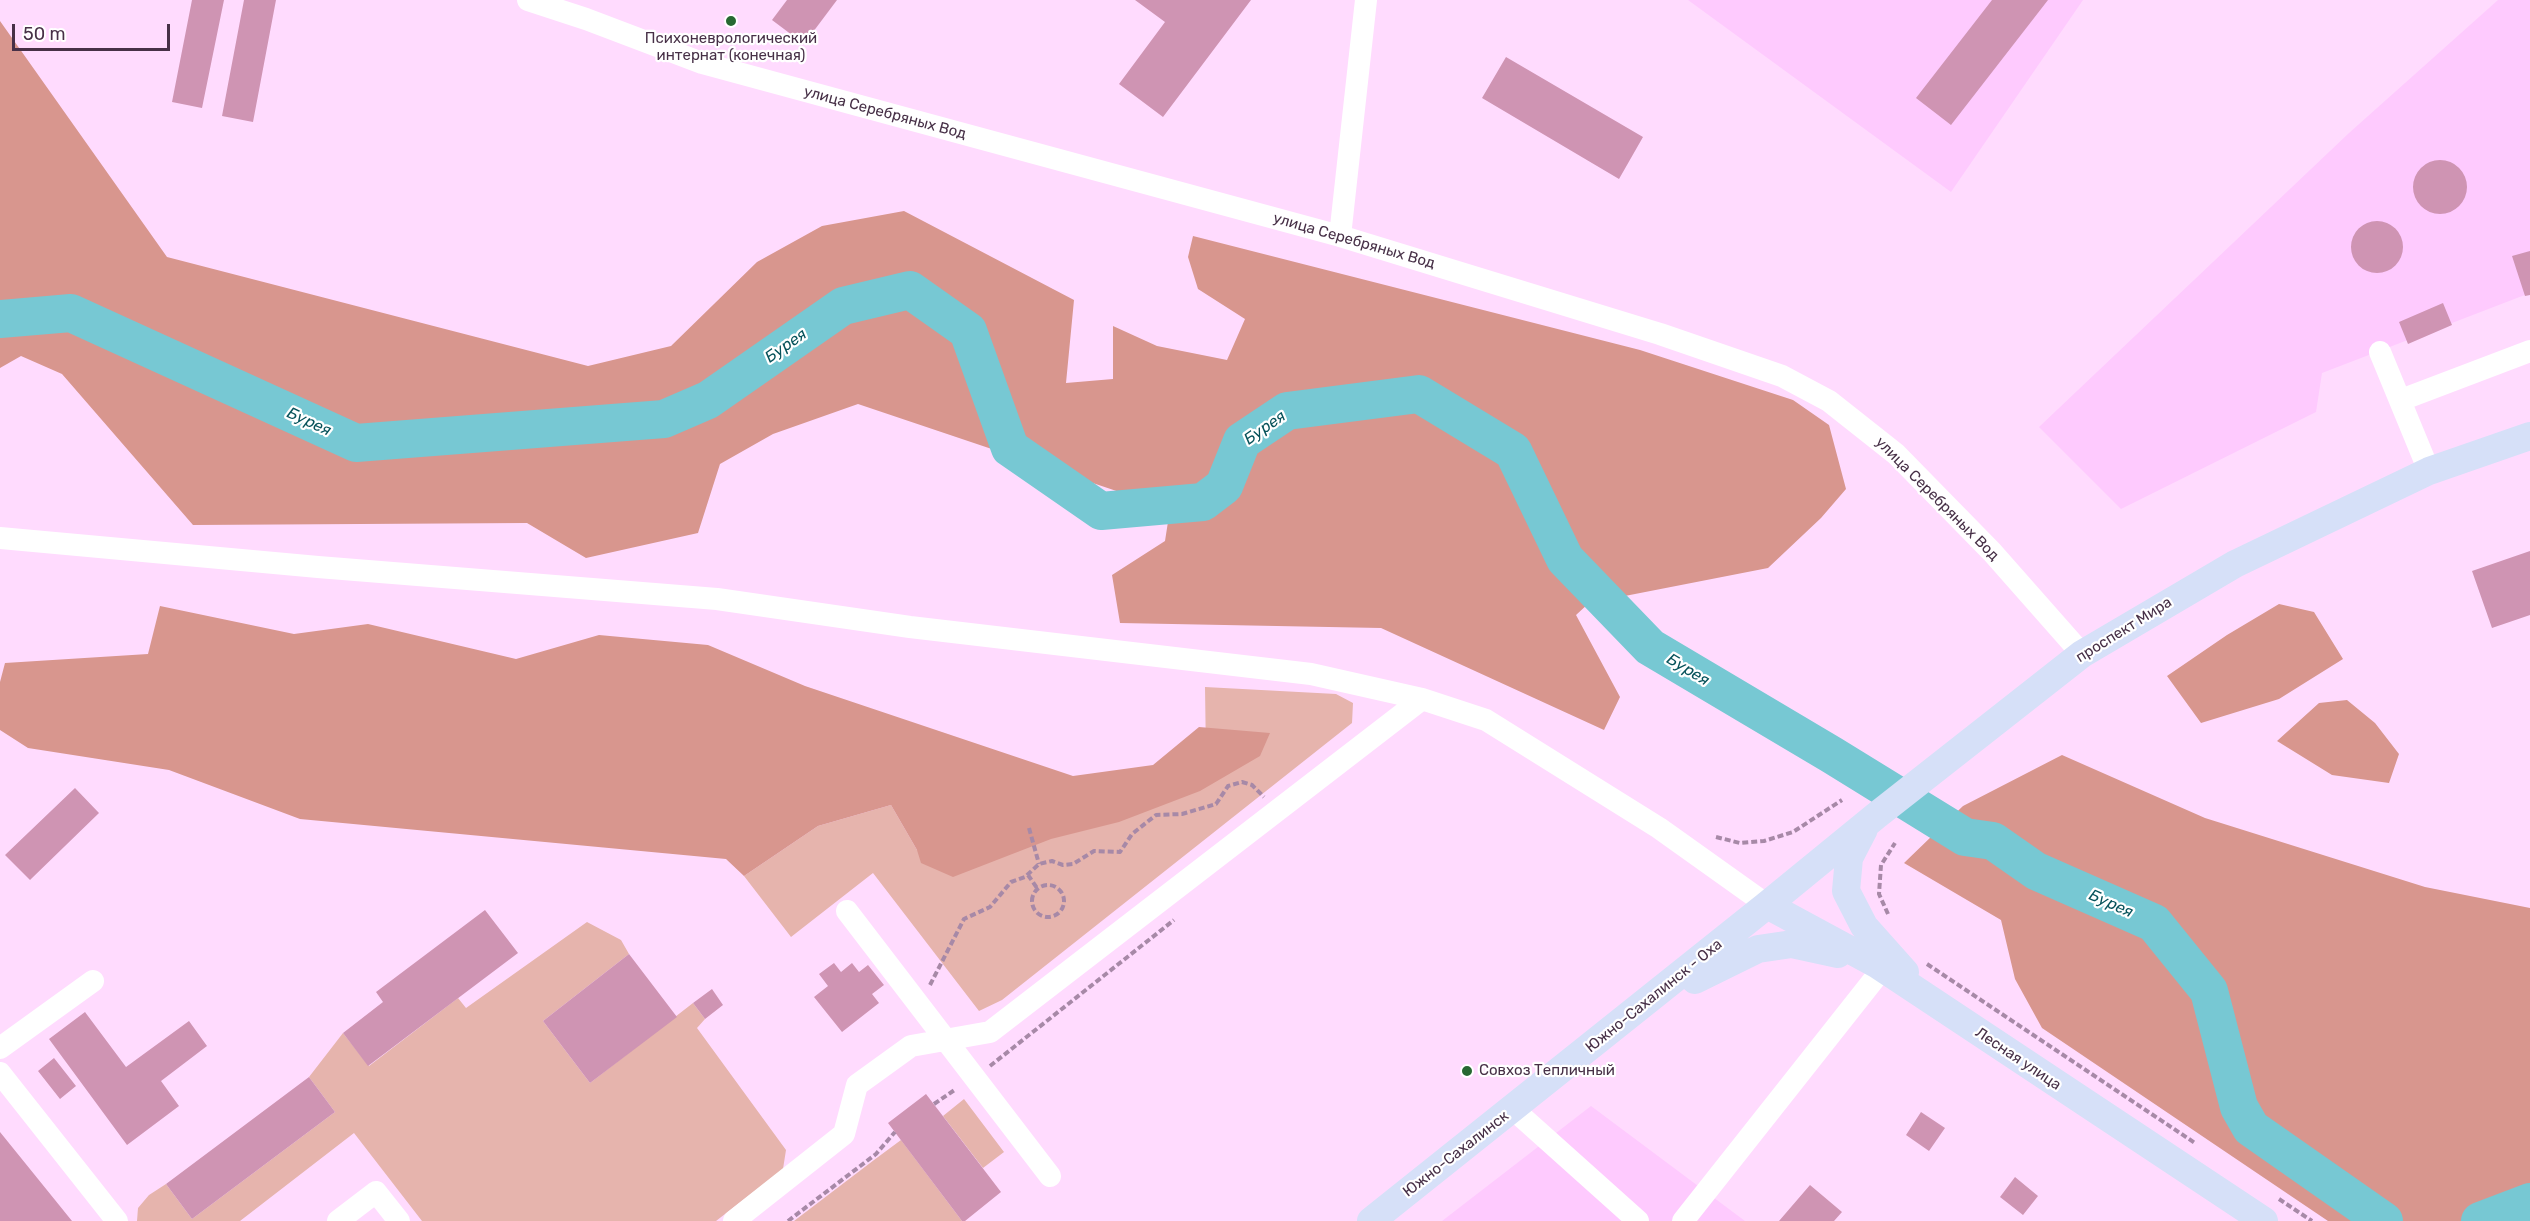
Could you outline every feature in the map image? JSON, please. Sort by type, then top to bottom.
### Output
[{"type":"main road","name":"проспект Мира","points":[[1767,905],[1872,819],[2082,654],[2235,564],[2430,471],[2530,436]]},
{"type":"main road","points":[[1872,819],[1849,858],[1846,891],[1864,926],[1928,999]]},
{"type":"main road","name":"Лесная улица","points":[[1767,905],[1875,964],[2268,1208]]},
{"type":"main road","name":"Южно-Сахалинск - Оха","points":[[1513,1109],[1767,905]]},
{"type":"main road","points":[[1615,1027],[1715,968],[1758,949],[1792,944],[1875,964]]},
{"type":"main road","name":"Южно-Сахалинск","points":[[1371,1221],[1513,1109]]},
{"type":"street","name":"улица Серебряных Вод","points":[[528,0],[586,19],[702,63],[1340,236],[1660,334],[1782,376],[1830,401],[1904,462],[1992,552],[2082,654]]},
{"type":"street","points":[[1340,236],[1366,0]]},
{"type":"street","points":[[2401,400],[2530,351]]},
{"type":"street","points":[[2380,352],[2430,471]]},
{"type":"street","points":[[0,538],[318,567],[717,599],[910,627],[1311,674],[1422,699],[1486,720],[1659,828],[1767,905]]},
{"type":"street","points":[[734,1221],[844,1134],[856,1085],[911,1046],[990,1032],[1422,699]]},
{"type":"street","points":[[847,911],[1050,1176]]},
{"type":"street","points":[[1683,1221],[1875,964]]},
{"type":"street","points":[[0,1048],[93,981]]},
{"type":"street","points":[[0,1073],[117,1221]]},
{"type":"street","points":[[1513,1109],[1638,1221]]},
{"type":"street","points":[[338,1221],[376,1192],[399,1221]]},
{"type":"path","points":[[919,1005],[964,919],[990,907],[1011,882],[1028,875],[1039,864],[1052,861],[1063,865],[1073,864],[1094,851],[1120,852],[1132,834],[1156,815],[1182,814],[1216,804],[1228,786],[1242,782],[1252,785],[1277,811]]},
{"type":"path","points":[[1716,837],[1740,843],[1764,842],[1793,832],[1842,800]]},
{"type":"path","points":[[1029,828],[1039,864]]},
{"type":"path","points":[[1890,921],[1879,894],[1881,865],[1895,843]]},
{"type":"path","points":[[1028,875],[1037,888]]},
{"type":"path","points":[[1048,884],[1058,888],[1064,898],[1059,912],[1045,917],[1036,912],[1032,898],[1037,888],[1048,884]]},
{"type":"path","points":[[1923,961],[2202,1148]]},
{"type":"path","points":[[789,1221],[876,1154],[895,1132]]},
{"type":"path","points":[[2268,1208],[2312,1221]]},
{"type":"shaded area","points":[[1688,0],[2083,0],[1951,192]]},
{"type":"shaded area","points":[[2498,0],[2530,0],[2530,293],[2322,373],[2316,412],[2121,509],[2039,427],[2349,133]]},
{"type":"shaded area","points":[[0,21],[167,257],[588,366],[671,346],[757,262],[822,226],[904,211],[1074,300],[1066,383],[1113,379],[1113,326],[1157,346],[1227,360],[1245,319],[1198,289],[1188,257],[1193,236],[1640,350],[1793,400],[1829,425],[1846,489],[1821,518],[1768,568],[1589,603],[1576,615],[1620,697],[1604,730],[1381,628],[1120,623],[1112,575],[1165,541],[1170,509],[858,404],[773,434],[720,464],[698,533],[586,558],[527,523],[193,525],[62,374],[21,356],[0,368]]},
{"type":"shaded area","points":[[2279,604],[2314,612],[2343,659],[2279,699],[2201,723],[2167,676],[2227,635]]},
{"type":"shaded area","points":[[160,606],[294,634],[368,624],[516,659],[599,635],[708,645],[805,686],[1073,776],[1153,765],[1199,727],[1270,733],[1260,756],[1200,791],[1119,822],[1051,839],[953,877],[921,863],[917,850],[891,805],[818,826],[744,876],[726,859],[300,819],[169,770],[28,748],[0,730],[0,682],[5,663],[148,654]]},
{"type":"shaded area","points":[[1205,687],[1336,694],[1353,703],[1352,723],[1002,1000],[979,1011],[873,873],[791,937],[744,876],[818,826],[891,805],[917,850],[1206,757]]},
{"type":"shaded area","points":[[2347,700],[2375,723],[2399,754],[2389,783],[2332,775],[2277,741],[2319,703]]},
{"type":"shaded area","points":[[2062,755],[2205,818],[2425,887],[2530,908],[2530,1221],[2328,1221],[2042,1028],[2015,979],[2001,920],[1904,863],[1963,806]]},
{"type":"shaded area","points":[[587,922],[621,940],[629,954],[543,1021],[590,1083],[693,1003],[705,1019],[697,1028],[786,1150],[783,1169],[716,1221],[422,1221],[354,1133],[240,1221],[137,1221],[138,1208],[149,1195],[166,1184],[192,1219],[335,1112],[309,1077],[343,1033],[369,1066],[458,998],[466,1008]]},
{"type":"shaded area","points":[[964,1099],[1004,1152],[983,1168],[943,1116]]},
{"type":"shaded area","points":[[1591,1106],[1745,1221],[1442,1221]]},
{"type":"shaded area","points":[[901,1140],[962,1221],[794,1221],[874,1160]]},
{"type":"building","points":[[192,0],[224,0],[202,108],[172,102]]},
{"type":"building","points":[[244,0],[276,0],[253,122],[222,116]]},
{"type":"building","points":[[787,0],[837,0],[804,44],[772,20]]},
{"type":"building","points":[[1135,0],[1251,0],[1163,117],[1119,84],[1165,22]]},
{"type":"building","points":[[1992,0],[2048,0],[1951,125],[1916,98]]},
{"type":"building","points":[[1506,57],[1643,137],[1619,179],[1482,98]]},
{"type":"building","points":[[2435,160],[2445,160],[2455,164],[2463,172],[2467,187],[2463,202],[2455,210],[2445,214],[2435,214],[2425,210],[2417,202],[2413,192],[2413,182],[2417,172],[2425,164]]},
{"type":"building","points":[[2377,221],[2387,223],[2395,229],[2401,237],[2403,247],[2401,257],[2395,265],[2387,271],[2377,273],[2367,271],[2359,265],[2353,257],[2351,247],[2353,237],[2359,229],[2367,223]]},
{"type":"building","points":[[2530,251],[2530,295],[2525,296],[2512,256]]},
{"type":"building","points":[[2443,303],[2452,325],[2408,344],[2399,322]]},
{"type":"building","points":[[2530,551],[2530,615],[2492,628],[2472,571]]},
{"type":"building","points":[[75,788],[99,813],[30,880],[5,855]]},
{"type":"building","points":[[485,910],[518,953],[368,1066],[343,1033],[383,1002],[376,992]]},
{"type":"building","points":[[629,954],[677,1017],[590,1083],[543,1021]]},
{"type":"building","points":[[834,963],[841,972],[852,963],[859,972],[868,965],[884,985],[872,994],[879,1003],[842,1032],[814,997],[828,986],[819,974]]},
{"type":"building","points":[[712,989],[723,1005],[705,1019],[693,1003]]},
{"type":"building","points":[[85,1012],[126,1067],[189,1021],[207,1046],[161,1081],[179,1106],[127,1145],[49,1039]]},
{"type":"building","points":[[54,1058],[76,1086],[60,1099],[38,1071]]},
{"type":"building","points":[[309,1077],[335,1112],[192,1219],[166,1184]]},
{"type":"building","points":[[926,1094],[1001,1192],[965,1221],[962,1221],[888,1123]]},
{"type":"building","points":[[1921,1112],[1945,1128],[1929,1151],[1906,1135]]},
{"type":"building","points":[[0,1132],[72,1221],[0,1221]]},
{"type":"building","points":[[2015,1177],[2038,1196],[2023,1215],[2000,1197]]},
{"type":"building","points":[[1810,1185],[1842,1212],[1834,1221],[1779,1221]]},
{"type":"waterway","name":"Бурея","points":[[0,319],[71,313],[356,443],[664,419],[708,400],[843,306],[910,290],[968,331],[1010,448],[1101,511],[1203,502],[1224,486],[1242,441],[1287,411],[1419,394],[1513,451],[1565,559],[1650,647],[1965,837],[1993,841],[2036,871],[2154,923],[2209,991],[2239,1107],[2251,1128],[2384,1221]]},
{"type":"waterway","name":"Бурея","points":[[2480,1221],[2530,1202]]},
{"type":"place","name":"Психоневрологический интернат (конечная)","points":[[731,21]]},
{"type":"place","name":"Совхоз Тепличный","points":[[1467,1071]]}]
